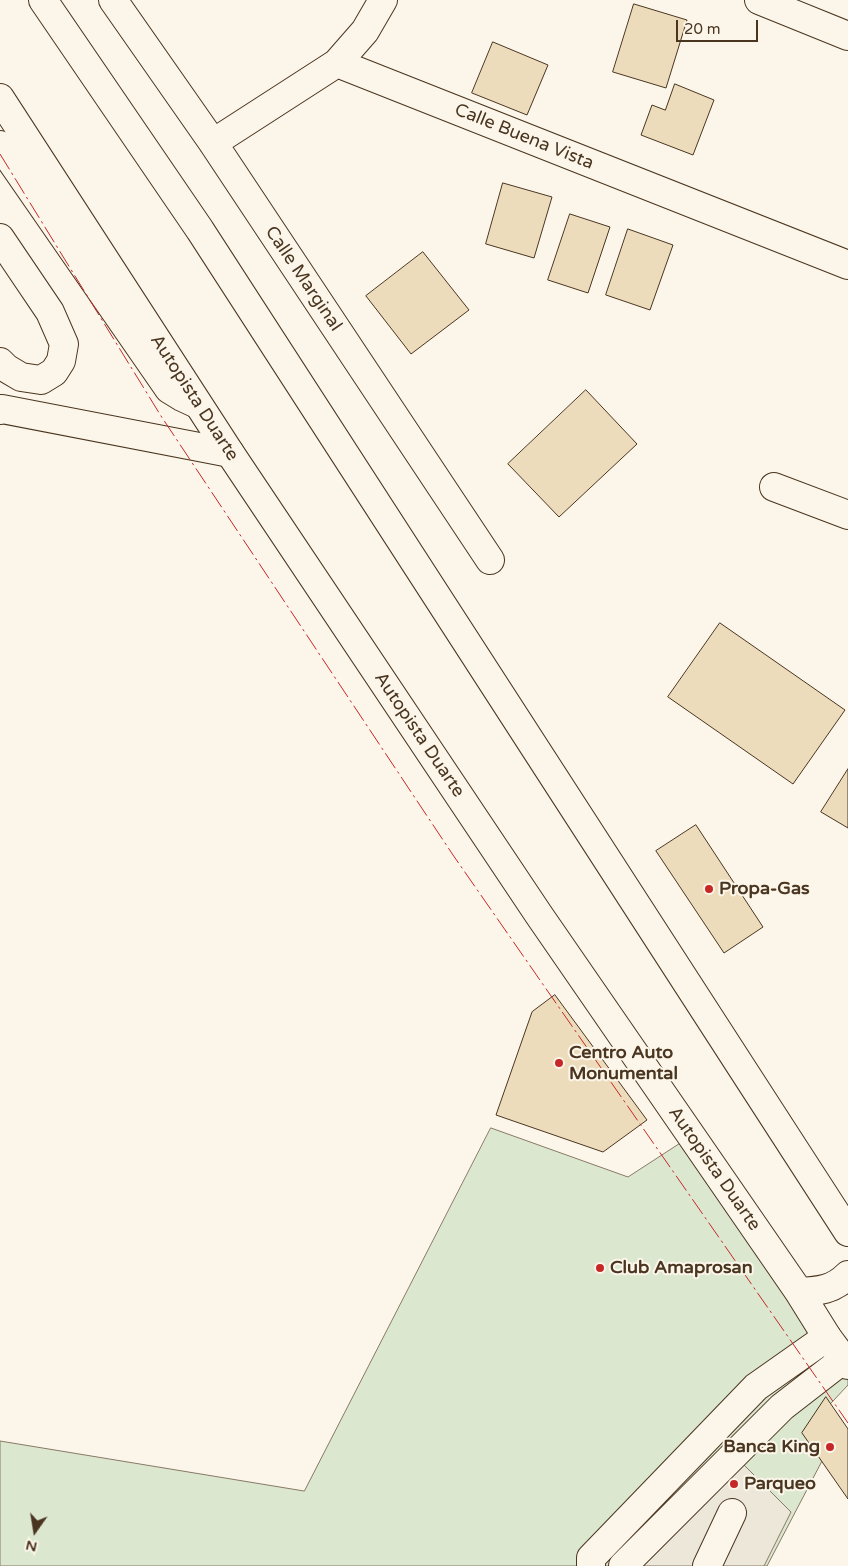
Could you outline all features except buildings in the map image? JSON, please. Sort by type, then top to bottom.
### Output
[{"type":"main road","points":[[43,0],[211,246],[848,1232]]},
{"type":"main road","name":"Calle Marginal","points":[[113,0],[213,143],[490,560]]},
{"type":"main road","points":[[213,143],[337,63],[365,32],[383,0]]},
{"type":"main road","points":[[759,0],[848,36]]},
{"type":"main road","name":"Calle Buena Vista","points":[[337,63],[848,265]]},
{"type":"main road","name":"Autopista Duarte","points":[[0,98],[197,404],[534,907],[799,1292],[837,1332],[846,1362]]},
{"type":"main road","points":[[0,145],[169,389],[197,404]]},
{"type":"main road","points":[[0,238],[50,312],[64,344],[61,362],[54,372],[41,380],[21,377],[0,362]]},
{"type":"main road","points":[[0,410],[230,453]]},
{"type":"main road","points":[[774,487],[848,515]]},
{"type":"main road","points":[[799,1292],[821,1291],[840,1283],[848,1275]]},
{"type":"main road","points":[[591,1562],[756,1387],[837,1332]]},
{"type":"main road","points":[[623,1566],[782,1407],[846,1362]]},
{"type":"main road","points":[[707,1566],[732,1513]]},
{"type":"green space","name":"Club Amaprosan","points":[[491,1128],[628,1177],[691,1136],[848,1365],[848,1385],[803,1433],[822,1461],[767,1566],[0,1566],[0,1441],[304,1491]]},
{"type":"shaded area","name":"Parqueo","points":[[734,1455],[791,1512],[764,1566],[623,1566]]},
{"type":"power","points":[[0,154],[161,416],[453,855],[848,1423]]},
{"type":"place","name":"Propa-Gas","points":[[709,889]]},
{"type":"place","name":"Centro Auto Monumental","points":[[559,1063]]},
{"type":"place","name":"Club Amaprosan","points":[[600,1268]]},
{"type":"place","name":"Banca King","points":[[830,1447]]},
{"type":"place","name":"Parqueo","points":[[734,1484]]}]
